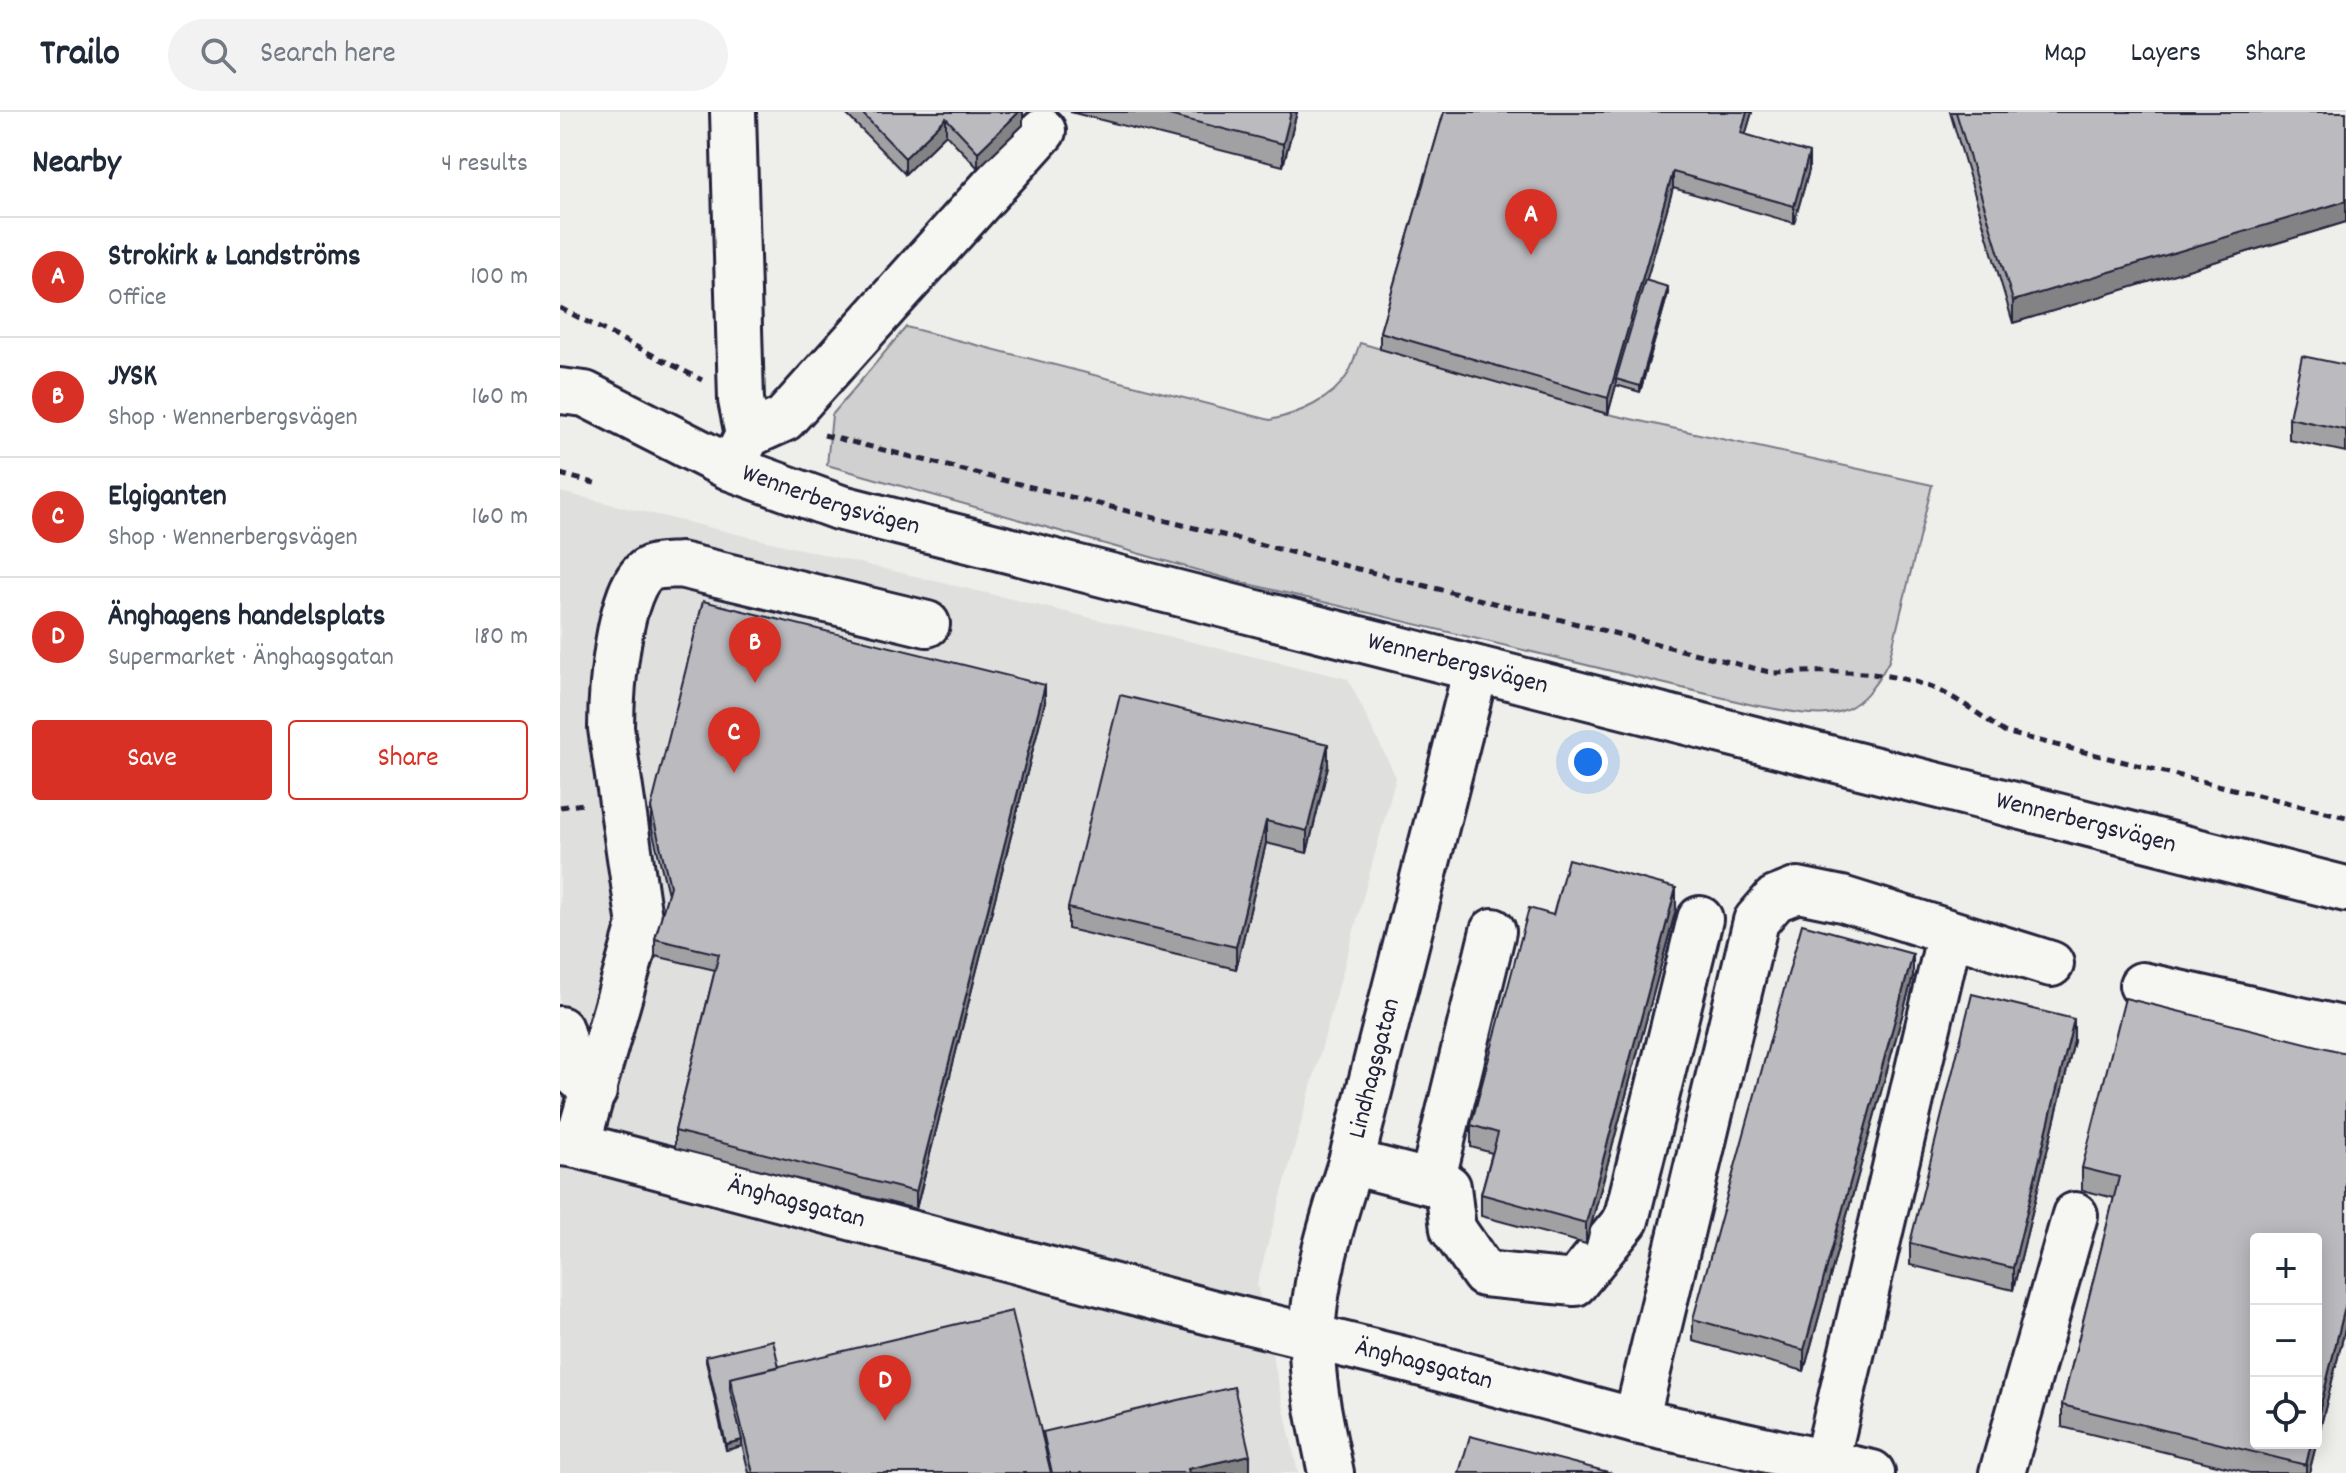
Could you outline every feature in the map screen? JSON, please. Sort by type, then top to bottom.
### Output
[{"type":"street","points":[[733,112],[751,431]]},
{"type":"street","points":[[751,431],[1043,131]]},
{"type":"street","name":"Wennerbergsvägen","points":[[568,385],[751,431],[838,507],[2346,889]]},
{"type":"street","name":"Änghagsgatan","points":[[927,624],[680,565],[649,569],[632,587],[618,643],[611,696],[611,728],[640,925],[594,1091],[569,1144],[1636,1421],[1872,1473]]},
{"type":"street","name":"Lindhagsgatan","points":[[1331,1473],[1316,1396],[1312,1337],[1327,1240],[1351,1162],[1476,669]]},
{"type":"street","points":[[1636,1421],[1756,921],[1775,899],[1798,890],[1842,899],[2051,964]]},
{"type":"street","points":[[1351,1162],[1448,1187],[1453,1229],[1484,1274],[1575,1283],[1626,1220],[1700,919]]},
{"type":"street","points":[[1432,1182],[1493,931]]},
{"type":"street","points":[[1826,1462],[1950,933]]},
{"type":"street","points":[[2142,985],[2346,1030]]},
{"type":"street","points":[[560,1029],[572,1071],[594,1091]]},
{"type":"street","points":[[2002,1473],[2075,1215]]},
{"type":"path","points":[[560,308],[751,431],[835,439],[1773,673],[1845,670],[1899,680],[1937,690],[2004,732],[2346,817]]},
{"type":"path","points":[[560,474],[598,484]]},
{"type":"shaded area","points":[[906,327],[1270,420],[1303,410],[1333,391],[1348,374],[1360,343],[1608,414],[1932,485],[1889,661],[1862,699],[1848,709],[1816,714],[1753,705],[1232,580],[827,465],[832,415]]},
{"type":"shaded area","points":[[560,492],[1348,679],[1396,777],[1257,1284],[1298,1473],[560,1473]]},
{"type":"building","points":[[861,112],[1019,112],[978,152],[946,118],[905,158]]},
{"type":"building","points":[[1157,112],[1291,112],[1283,144]]},
{"type":"building","points":[[1444,112],[1747,112],[1741,133],[1809,153],[1794,206],[1673,172],[1608,398],[1380,332]]},
{"type":"building","points":[[1956,112],[2346,112],[2346,201],[2013,301]]},
{"type":"building","points":[[1645,280],[1668,287],[1640,386],[1616,379]]},
{"type":"building","points":[[2302,356],[2346,365],[2346,430],[2289,418]]},
{"type":"building","points":[[703,601],[1045,685],[916,1192],[675,1131],[719,954],[655,939],[670,886],[651,808]]},
{"type":"building","points":[[1120,695],[1328,744],[1307,831],[1266,821],[1236,947],[1068,908]]},
{"type":"building","points":[[1568,859],[1676,888],[1586,1223],[1481,1194],[1498,1133],[1471,1125],[1529,908],[1553,915]]},
{"type":"building","points":[[1802,924],[1913,954],[1804,1350],[1693,1319]]},
{"type":"building","points":[[1972,994],[2074,1019],[2013,1268],[1910,1243]]},
{"type":"building","points":[[2125,998],[2346,1053],[2346,1303],[2322,1400],[2322,1233],[2250,1233],[2250,1449],[2310,1449],[2306,1465],[2062,1405],[2119,1177],[2082,1168]]},
{"type":"building","points":[[1012,1311],[1051,1473],[753,1473],[730,1378]]},
{"type":"building","points":[[773,1340],[779,1367],[730,1378],[742,1440],[726,1444],[706,1356]]},
{"type":"building","points":[[1234,1387],[1250,1455],[1188,1469],[1189,1473],[1052,1473],[1043,1432]]},
{"type":"building","points":[[1470,1436],[1612,1473],[1459,1473]]},
{"type":"place","name":"Strokirk & Landströms","points":[[1531,255]]},
{"type":"place","name":"JYSK","points":[[755,683]]},
{"type":"place","name":"Elgiganten","points":[[734,773]]},
{"type":"place","name":"Änghagens handelsplats","points":[[885,1421]]}]
